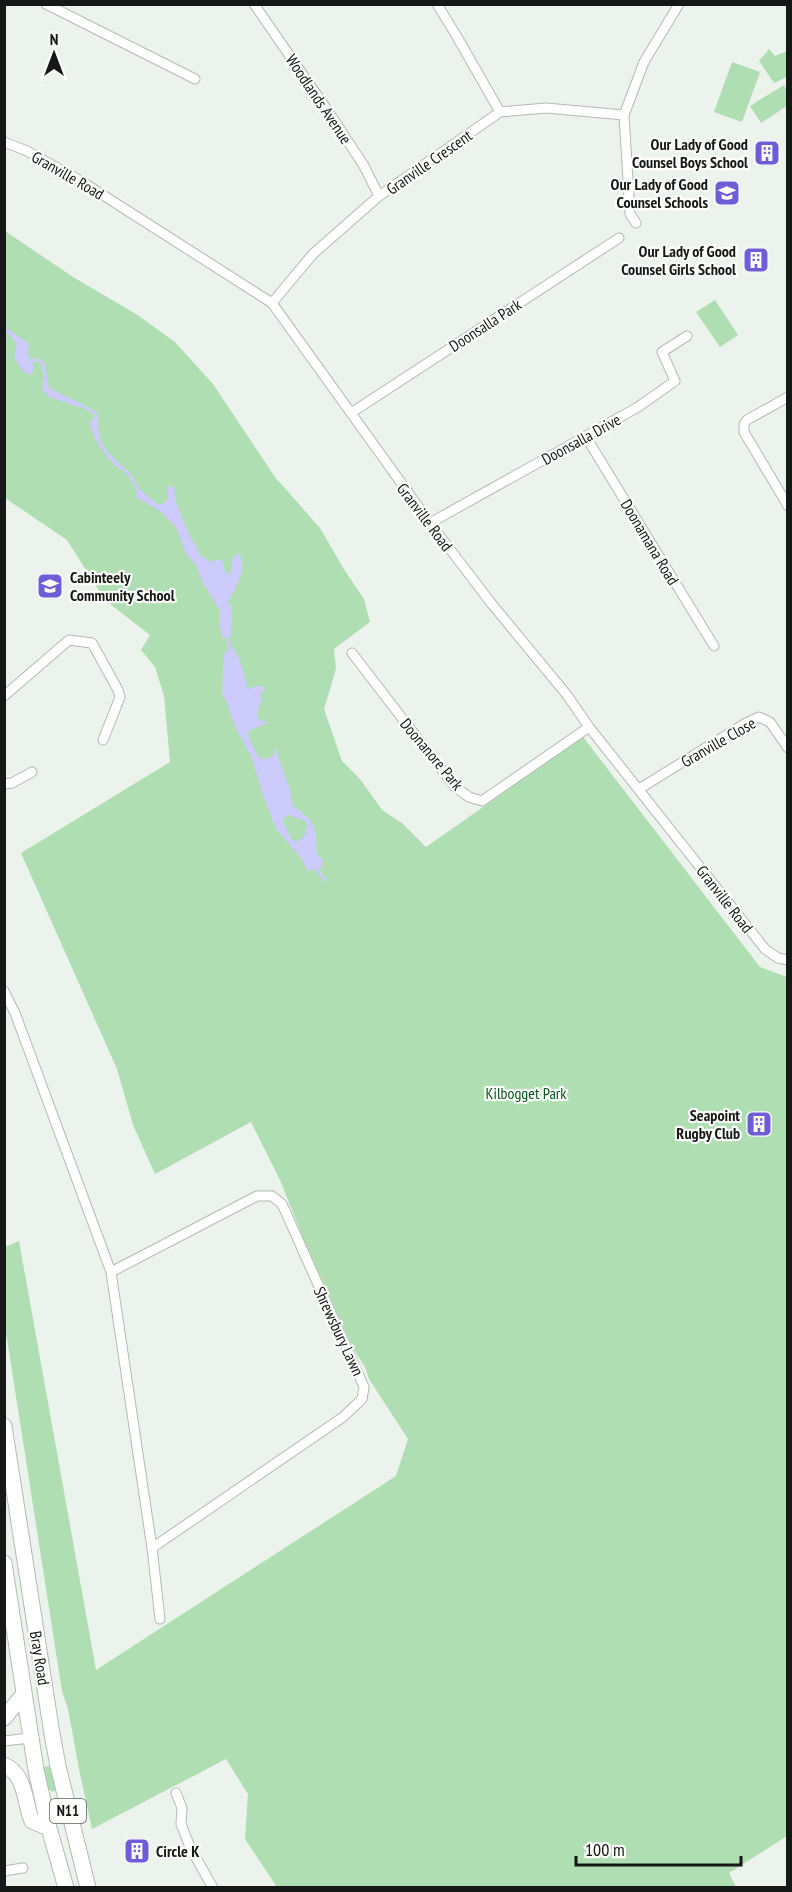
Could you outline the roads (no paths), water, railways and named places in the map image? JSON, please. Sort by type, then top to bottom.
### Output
[{"type":"highway","name":"Bray Road","points":[[4,1426],[52,1734],[64,1794],[88,1887]]},
{"type":"highway","name":"Bray Road","points":[[4,1563],[30,1738],[49,1828],[66,1887]]},
{"type":"highway","points":[[4,1718],[24,1694]]},
{"type":"highway","points":[[30,1738],[52,1734]]},
{"type":"highway","points":[[4,1765],[14,1770],[20,1779],[32,1821],[49,1828]]},
{"type":"highway","points":[[42,1798],[64,1794]]},
{"type":"street","points":[[46,4],[195,79]]},
{"type":"street","name":"Woodlands Avenue","points":[[254,4],[364,166],[379,196]]},
{"type":"street","points":[[437,4],[500,112]]},
{"type":"street","points":[[636,223],[630,214],[624,115],[644,62],[679,4]]},
{"type":"street","name":"Granville Crescent","points":[[272,303],[313,254],[379,196],[500,112],[546,108],[624,115]]},
{"type":"street","name":"Granville Road","points":[[4,142],[27,151],[81,181],[272,303],[429,523],[491,603],[567,695],[589,727],[765,949],[778,958],[788,960]]},
{"type":"street","name":"Doonsalla Park","points":[[351,413],[619,237]]},
{"type":"street","name":"Doonsalla Drive","points":[[429,523],[638,407],[675,381],[662,352],[687,336]]},
{"type":"street","points":[[788,397],[747,420],[744,424],[744,432],[788,506]]},
{"type":"street","name":"Doonamana Road","points":[[586,437],[714,646]]},
{"type":"street","points":[[4,696],[69,640],[92,643],[120,697],[103,741]]},
{"type":"street","name":"Doonanore Park","points":[[352,653],[454,788],[469,797],[482,801],[589,727]]},
{"type":"street","name":"Granville Close","points":[[639,789],[759,717],[770,722],[788,748]]},
{"type":"street","points":[[4,784],[12,783],[32,772]]},
{"type":"street","points":[[4,991],[15,1013],[111,1272],[152,1548],[160,1619]]},
{"type":"street","name":"Shrewsbury Lawn","points":[[111,1272],[257,1196],[264,1194],[272,1196],[282,1204],[364,1386],[363,1399],[352,1410],[152,1548]]},
{"type":"street","points":[[4,1741],[30,1738]]},
{"type":"street","points":[[176,1793],[182,1808],[181,1824],[190,1847],[213,1887]]},
{"type":"street","points":[[4,1871],[23,1868]]},
{"type":"water","points":[[4,326],[29,344],[28,356],[34,366],[33,372],[29,375],[21,369],[17,362],[15,353],[17,344]]},
{"type":"water","points":[[40,362],[45,364],[49,388],[84,405],[79,407],[49,397],[42,389],[44,374]]},
{"type":"water","points":[[95,414],[98,416],[99,434],[103,445],[123,467],[115,466],[99,446],[89,424]]},
{"type":"water","points":[[170,485],[174,488],[177,505],[201,556],[211,562],[220,559],[225,572],[230,574],[233,558],[239,553],[241,572],[237,586],[227,603],[232,609],[231,636],[223,638],[219,626],[219,609],[201,580],[196,565],[187,555],[176,527],[162,512],[136,497],[137,489],[157,504],[162,504],[168,500]]},
{"type":"water","points":[[233,648],[240,660],[248,689],[261,685],[265,688],[260,696],[262,700],[257,718],[268,723],[250,730],[248,735],[258,757],[266,759],[273,756],[276,746],[292,798],[292,805],[310,820],[315,830],[317,854],[323,860],[321,868],[307,870],[302,859],[276,829],[251,756],[235,727],[222,693],[224,655],[227,650]],"holes":[[[290,815],[305,821],[307,825],[304,837],[297,841],[292,840],[283,822],[285,817]]]},
{"type":"waterway","points":[[28,362],[36,360],[43,364]]},
{"type":"waterway","points":[[81,405],[96,416]]},
{"type":"waterway","points":[[119,466],[129,474],[139,491]]},
{"type":"waterway","points":[[226,633],[231,653]]},
{"type":"waterway","points":[[315,868],[325,880]]},
{"type":"place","name":"Our Lady of Good Counsel Boys School","points":[[767,153]]},
{"type":"place","name":"Our Lady of Good Counsel Schools","points":[[727,193]]},
{"type":"place","name":"Our Lady of Good Counsel Girls School","points":[[756,260]]},
{"type":"place","name":"Cabinteely Community School","points":[[50,586]]},
{"type":"place","name":"Seapoint Rugby Club","points":[[759,1124]]},
{"type":"place","name":"Circle K","points":[[137,1851]]},
{"type":"park label","name":"Kilbogget Park","points":[[526,1093]]}]
